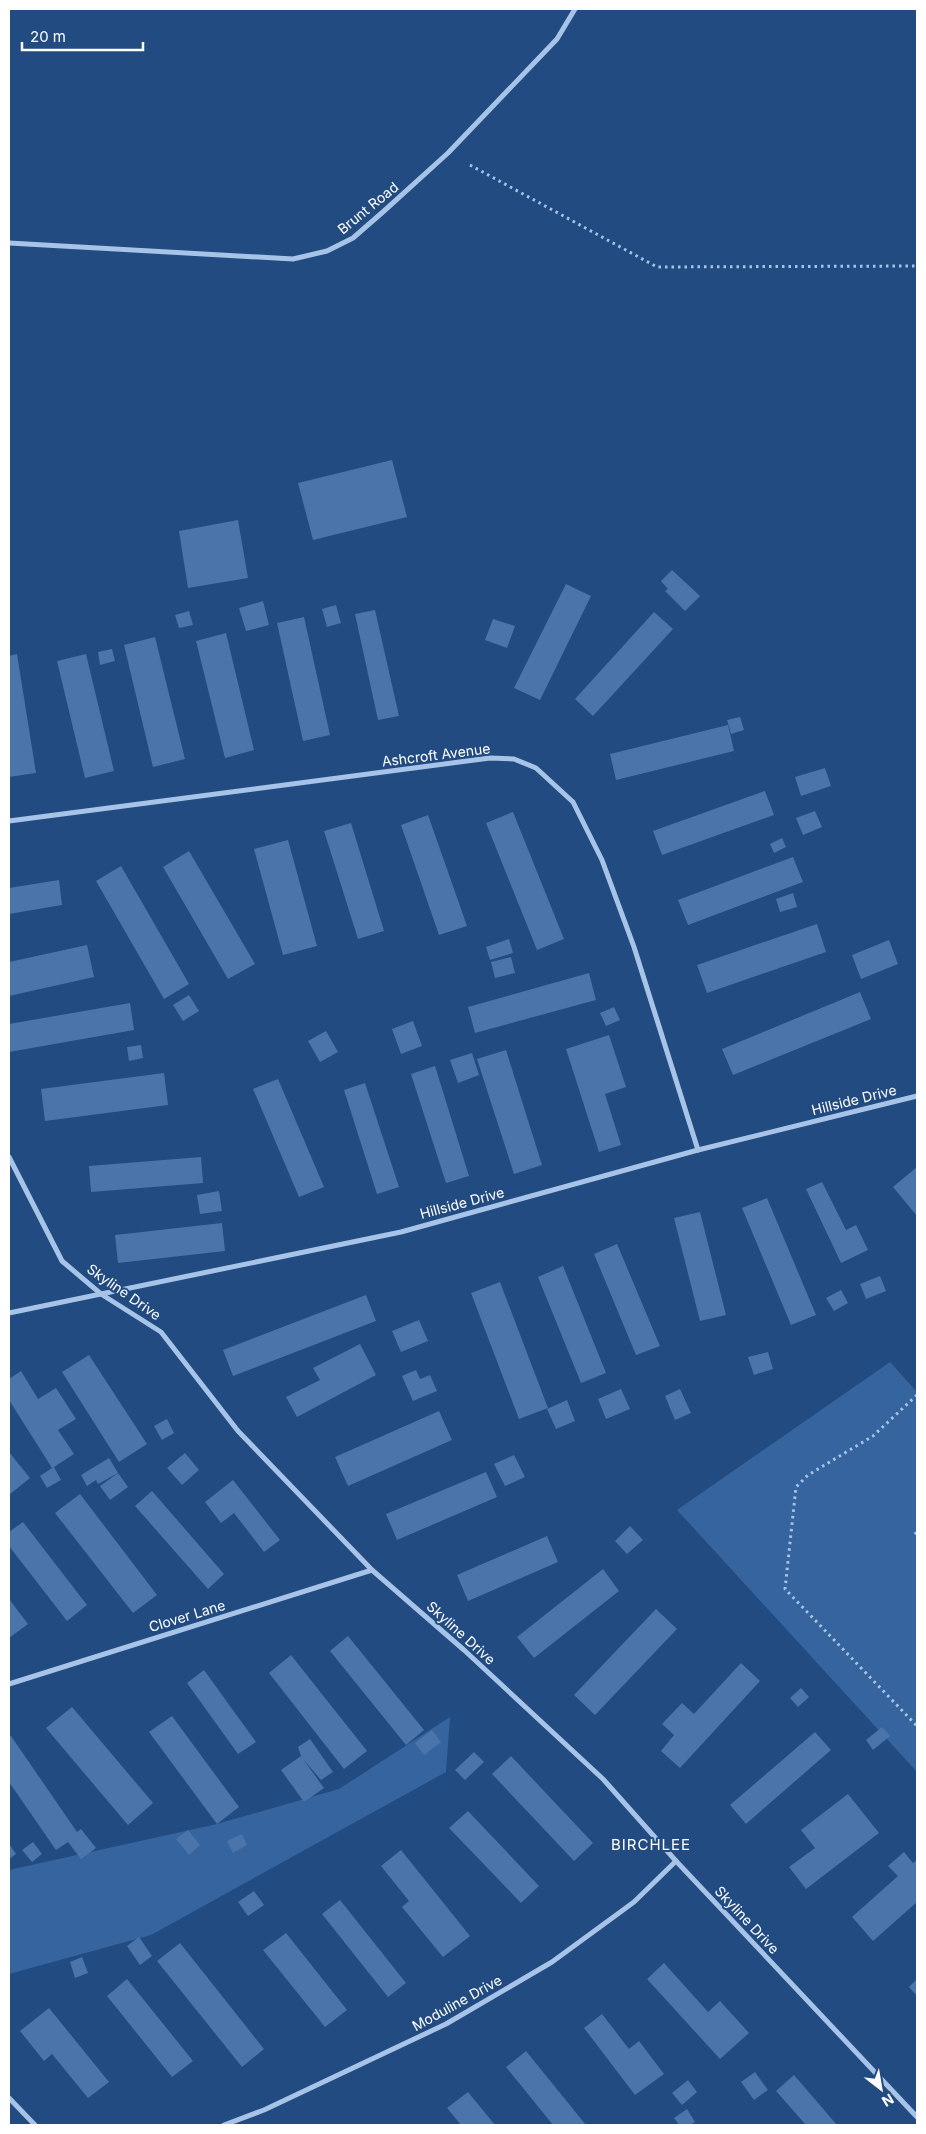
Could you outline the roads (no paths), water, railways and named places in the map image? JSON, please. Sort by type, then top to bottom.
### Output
[{"type":"street","name":"Brunt Road","points":[[9,243],[293,259],[327,251],[353,238],[448,153],[557,39],[575,9]]},
{"type":"street","name":"Ashcroft Avenue","points":[[9,821],[490,758],[514,759],[536,768],[573,802],[602,860],[634,947],[698,1150]]},
{"type":"street","name":"Hillside Drive","points":[[9,1313],[401,1232],[698,1150],[917,1096]]},
{"type":"street","name":"Skyline Drive","points":[[9,1157],[62,1261],[101,1294],[161,1332],[238,1431],[372,1570],[464,1650],[603,1779],[676,1861],[917,2117]]},
{"type":"street","name":"Clover Lane","points":[[9,1684],[372,1570]]},
{"type":"street","name":"Moduline Drive","points":[[224,2125],[264,2110],[446,2024],[552,1962],[634,1902],[676,1861]]},
{"type":"street","points":[[9,2098],[35,2125]]},
{"type":"district","name":"BIRCHLEE","points":[[651,1845]]}]
